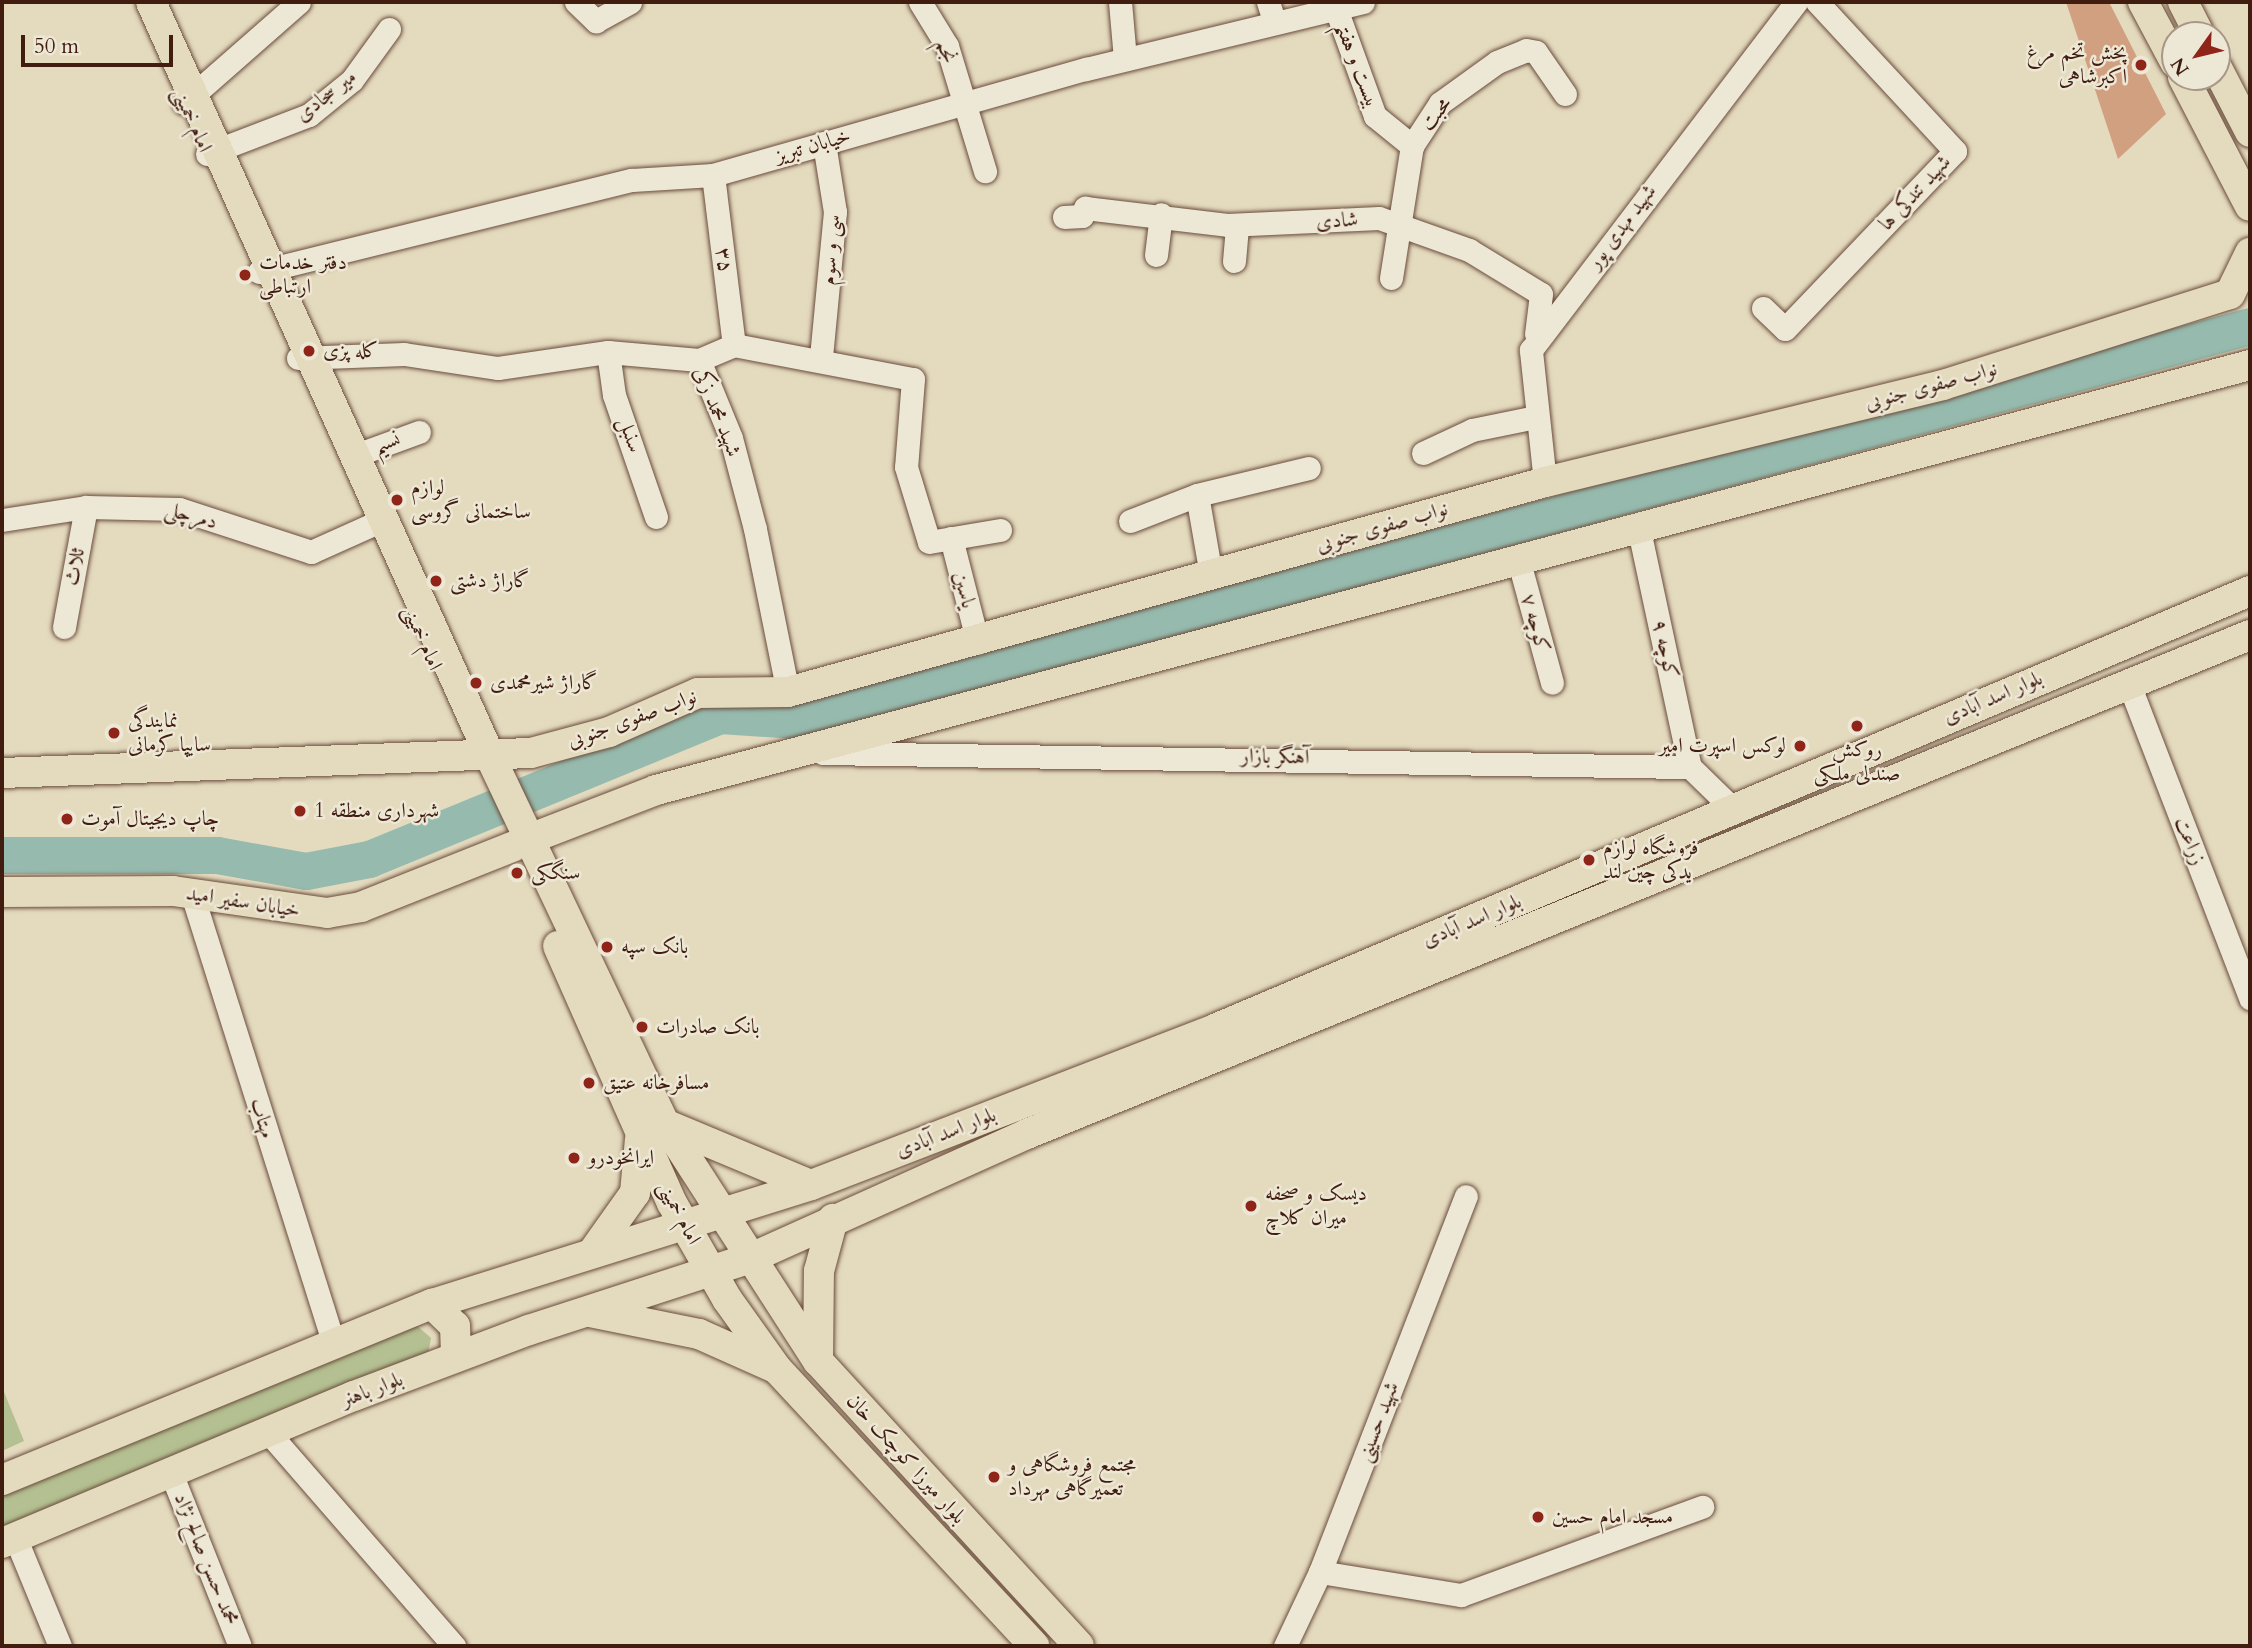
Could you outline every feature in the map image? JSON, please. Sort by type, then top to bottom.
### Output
[{"type":"main road","name":"امام خمینی","points":[[139,2],[213,153],[484,760],[653,1129],[683,1223],[710,1272]]},
{"type":"main road","name":"امام خمینی","points":[[151,2],[188,99]]},
{"type":"main road","points":[[2143,2],[2161,36]]},
{"type":"main road","points":[[2183,2],[2193,21]]},
{"type":"main road","points":[[2190,91],[2250,206]]},
{"type":"main road","points":[[2229,91],[2250,132]]},
{"type":"main road","name":"نواب صفوی جنوبی","points":[[2,774],[484,760],[531,753],[609,732],[698,693],[788,692],[978,643],[1545,482],[1943,385],[2240,292],[2250,253]]},
{"type":"main road","name":"امام خمینی","points":[[304,357],[356,455],[378,522]]},
{"type":"main road","points":[[519,836],[656,790],[804,753],[2250,365]]},
{"type":"main road","name":"بلوار اسد آبادی","points":[[683,1223],[811,1185],[1217,1028],[1731,807],[2250,591]]},
{"type":"main road","name":"بلوار اسد آبادی","points":[[751,1258],[833,1219],[1871,788],[2250,635]]},
{"type":"main road","points":[[1858,754],[1871,788]]},
{"type":"main road","name":"خیابان سفیر امید","points":[[2,892],[192,894],[327,913],[372,903],[519,836]]},
{"type":"main road","name":"امام خمینی","points":[[653,1129],[723,1211],[751,1258]]},
{"type":"main road","points":[[593,1252],[635,1193],[653,1129],[811,1185]]},
{"type":"main road","points":[[818,1361],[819,1272],[833,1219]]},
{"type":"main road","points":[[2,1480],[333,1342],[432,1304],[683,1223]]},
{"type":"main road","name":"بلوار باهنر","points":[[9,1540],[456,1357],[586,1311],[751,1258]]},
{"type":"main road","name":"بلوار میرزا کوچک خان","points":[[751,1258],[818,1361],[900,1456],[1079,1646]]},
{"type":"main road","name":"بلوار میرزا کوچک خان","points":[[710,1272],[777,1369],[1034,1646]]},
{"type":"main road","points":[[432,1304],[455,1326],[456,1357]]},
{"type":"main road","points":[[586,1311],[699,1334],[777,1369]]},
{"type":"main road","points":[[879,1481],[883,1462],[900,1456]]},
{"type":"street","points":[[188,99],[299,2]]},
{"type":"street","points":[[576,2],[596,21],[630,2]]},
{"type":"street","name":"نجم","points":[[920,2],[947,46],[967,103],[985,171]]},
{"type":"street","points":[[1119,2],[1125,60]]},
{"type":"street","name":"خیابان تبریز","points":[[265,270],[632,180],[713,175],[1125,60],[1272,13],[1336,9],[1363,2]]},
{"type":"street","name":"شهید مهدی پور","points":[[1531,350],[1796,2]]},
{"type":"street","name":"شهید تندکی ها","points":[[1763,308],[1785,328],[1955,151],[1816,2]]},
{"type":"street","name":"بیست و هفتم","points":[[1336,9],[1375,116],[1412,146]]},
{"type":"street","name":"میر سجادی","points":[[213,153],[309,115],[352,80],[389,29]]},
{"type":"street","name":"محبت","points":[[1391,278],[1397,223],[1412,146],[1440,103],[1497,62],[1526,50],[1536,52],[1565,94]]},
{"type":"street","name":"سی و سوم","points":[[821,358],[835,212],[824,143]]},
{"type":"street","name":"۳۵","points":[[713,175],[734,345]]},
{"type":"street","name":"شادی","points":[[1065,217],[1082,216],[1086,208],[1161,214],[1237,225],[1397,223],[1469,250],[1541,294],[1544,306],[1531,350]]},
{"type":"street","points":[[1156,255],[1161,214]]},
{"type":"street","points":[[1234,261],[1237,225]]},
{"type":"street","points":[[699,360],[734,345],[821,358],[913,380],[906,467],[929,542],[999,530]]},
{"type":"street","points":[[1531,350],[1545,482]]},
{"type":"street","name":"شهید محمد زکی","points":[[304,357],[404,354],[498,368],[608,352],[699,360],[731,439],[755,529],[788,692]]},
{"type":"street","name":"سنبل","points":[[608,352],[614,395],[656,517]]},
{"type":"street","points":[[1423,453],[1472,430],[1536,417]]},
{"type":"street","name":"نسیم","points":[[356,455],[419,432]]},
{"type":"street","points":[[1130,521],[1197,495],[1309,468]]},
{"type":"street","points":[[1197,495],[1211,575]]},
{"type":"street","name":"دمرچلی","points":[[2,520],[86,507],[179,509],[311,552],[378,522]]},
{"type":"street","name":"ثلاث","points":[[64,627],[86,507]]},
{"type":"street","name":"کوچه ۹","points":[[1639,530],[1690,767]]},
{"type":"street","name":"یاسین","points":[[951,538],[978,643]]},
{"type":"street","name":"کوچه ۷","points":[[1519,562],[1552,683]]},
{"type":"street","name":"زراعت","points":[[2129,684],[2250,998]]},
{"type":"street","name":"آهنگر بازار","points":[[804,753],[1690,767]]},
{"type":"street","points":[[1690,767],[1731,807]]},
{"type":"street","name":"مهتاب","points":[[192,894],[333,1342]]},
{"type":"street","name":"شهید حسینی","points":[[1285,1646],[1320,1572],[1466,1196]]},
{"type":"street","points":[[268,1432],[454,1646]]},
{"type":"street","name":"محمد حسن صالح نژاد","points":[[171,1472],[240,1646]]},
{"type":"street","points":[[1320,1572],[1461,1595],[1702,1507]]},
{"type":"street","points":[[9,1540],[60,1646]]},
{"type":"green space","points":[[415,1324],[431,1338],[427,1359],[2,1543],[2,1480]]},
{"type":"green space","points":[[2,1387],[24,1441],[2,1451]]},
{"type":"building","points":[[2066,2],[2109,2],[2166,114],[2118,159]]},
{"type":"waterway","points":[[2,855],[217,855],[306,871],[369,859],[720,715],[796,720],[2250,326]]},
{"type":"place","name":"پخش تخم مرغ اکبرشاهی","points":[[2141,65]]},
{"type":"place","name":"دفتر خدمات ارتباطی","points":[[245,275]]},
{"type":"place","name":"کله پزی","points":[[309,351]]},
{"type":"place","name":"لوازم ساختمانی گروسی","points":[[397,500]]},
{"type":"place","name":"گاراژ دشتی","points":[[436,581]]},
{"type":"place","name":"گاراژ شیرمحمدی","points":[[476,683]]},
{"type":"place","name":"روکش صندلی ملکی","points":[[1857,726]]},
{"type":"place","name":"نمایندگی سایپا کرمانی","points":[[114,733]]},
{"type":"place","name":"لوکس اسپرت امیر","points":[[1800,746]]},
{"type":"place","name":"شهرداری منطقه 1","points":[[300,811]]},
{"type":"place","name":"چاپ دیجیتال آموت","points":[[67,819]]},
{"type":"place","name":"فروشگاه لوازم یدکی چین لند","points":[[1589,860]]},
{"type":"place","name":"سنگکی","points":[[517,873]]},
{"type":"place","name":"بانک سپه","points":[[607,947]]},
{"type":"place","name":"بانک صادرات","points":[[642,1027]]},
{"type":"place","name":"مسافرخانه عتیق","points":[[589,1083]]},
{"type":"place","name":"ایرانخودرو","points":[[574,1158]]},
{"type":"place","name":"دیسک و صحفه میران کلاچ","points":[[1251,1206]]},
{"type":"place","name":"مجتمع فروشگاهی و تعمیرگاهی مهرداد","points":[[994,1477]]},
{"type":"place","name":"مسجد امام حسین","points":[[1538,1517]]}]
